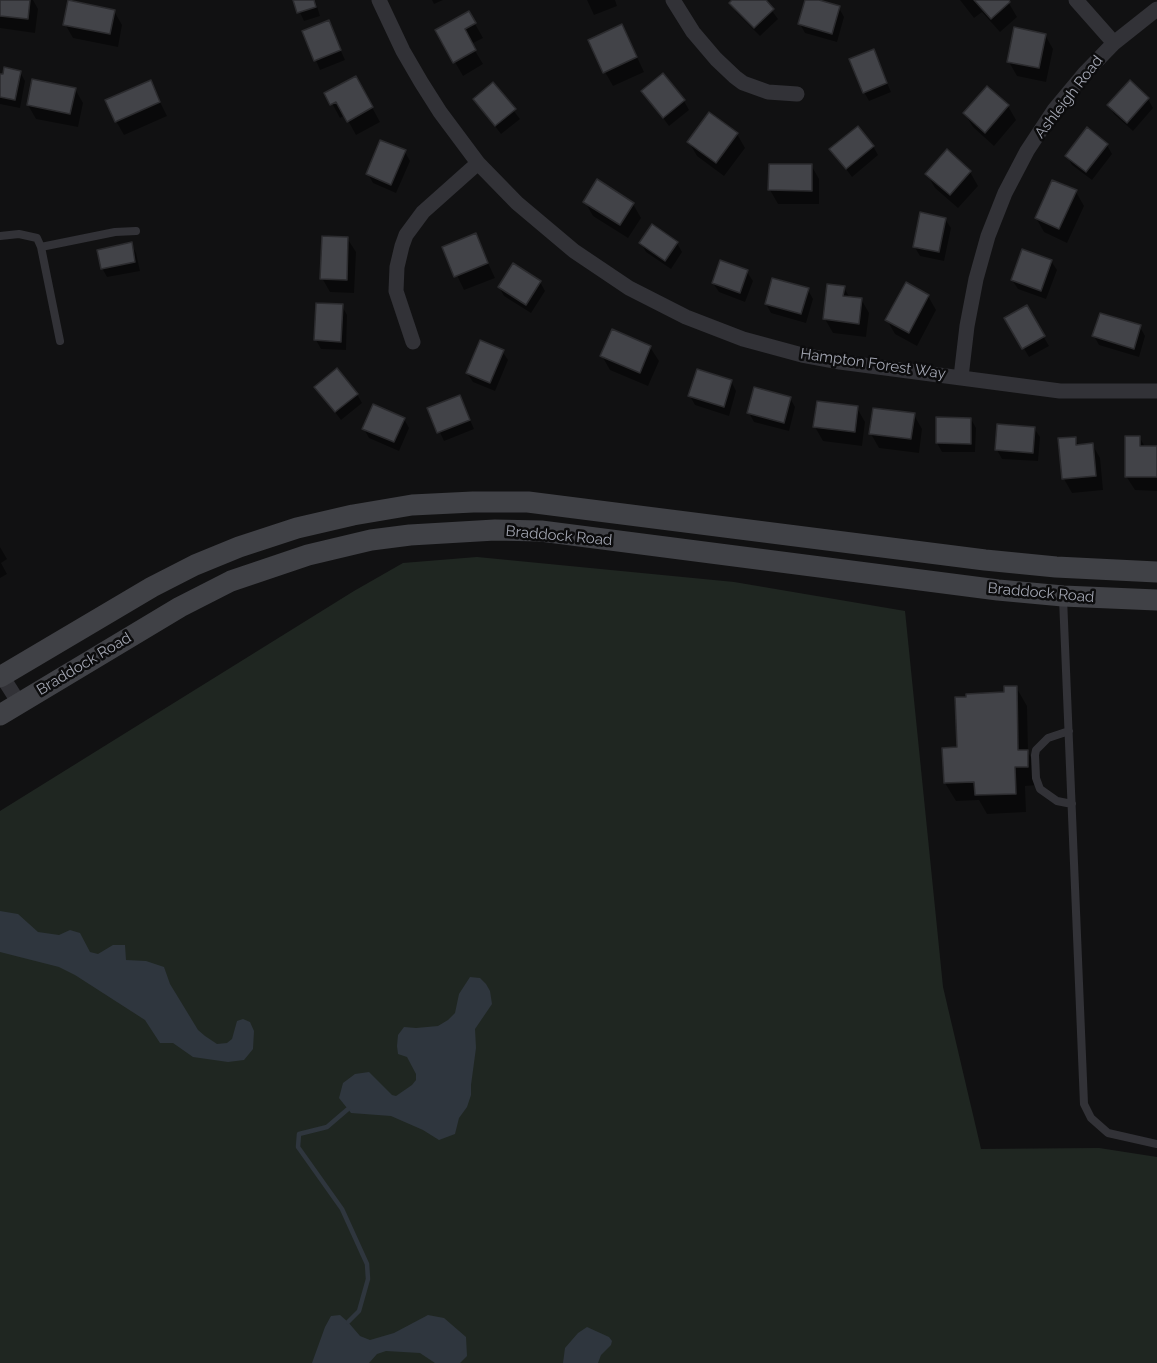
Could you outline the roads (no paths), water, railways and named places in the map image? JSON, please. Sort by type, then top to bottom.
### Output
[{"type":"main road","name":"Braddock Road","points":[[1,675],[153,587],[195,565],[238,547],[297,528],[412,505],[528,502],[985,560],[1056,567],[1157,572]]},
{"type":"main road","name":"Braddock Road","points":[[0,715],[180,607],[231,581],[308,555],[371,540],[410,535],[495,530],[541,531],[987,589],[1063,596],[1157,600]]},
{"type":"street","name":"Hampton Forest Way","points":[[379,0],[403,51],[421,82],[478,163],[517,203],[574,251],[629,288],[686,317],[743,339],[802,355],[840,362],[962,376],[1060,391],[1157,391]]},
{"type":"street","points":[[673,0],[693,32],[735,77],[743,83],[768,92],[797,94]]},
{"type":"street","points":[[1076,0],[1114,43]]},
{"type":"street","name":"Ashleigh Road","points":[[962,376],[967,326],[976,279],[988,236],[1005,193],[1027,151],[1054,110],[1083,74],[1114,43],[1157,9]]},
{"type":"street","points":[[413,342],[396,291],[397,267],[402,246],[406,235],[423,212],[478,163]]},
{"type":"street","points":[[1,675],[19,703]]},
{"type":"lane","points":[[41,247],[115,232],[136,231]]},
{"type":"lane","points":[[0,236],[29,235],[37,238],[41,247],[60,341]]},
{"type":"lane","points":[[1063,596],[1084,1104],[1091,1118],[1108,1133],[1157,1144]]},
{"type":"lane","points":[[1069,731],[1048,738],[1036,750],[1036,778],[1040,789],[1048,797],[1072,804]]},
{"type":"waterway","points":[[348,1109],[327,1127],[299,1134],[298,1147],[342,1209],[367,1264],[368,1279],[359,1311],[348,1322]]}]
